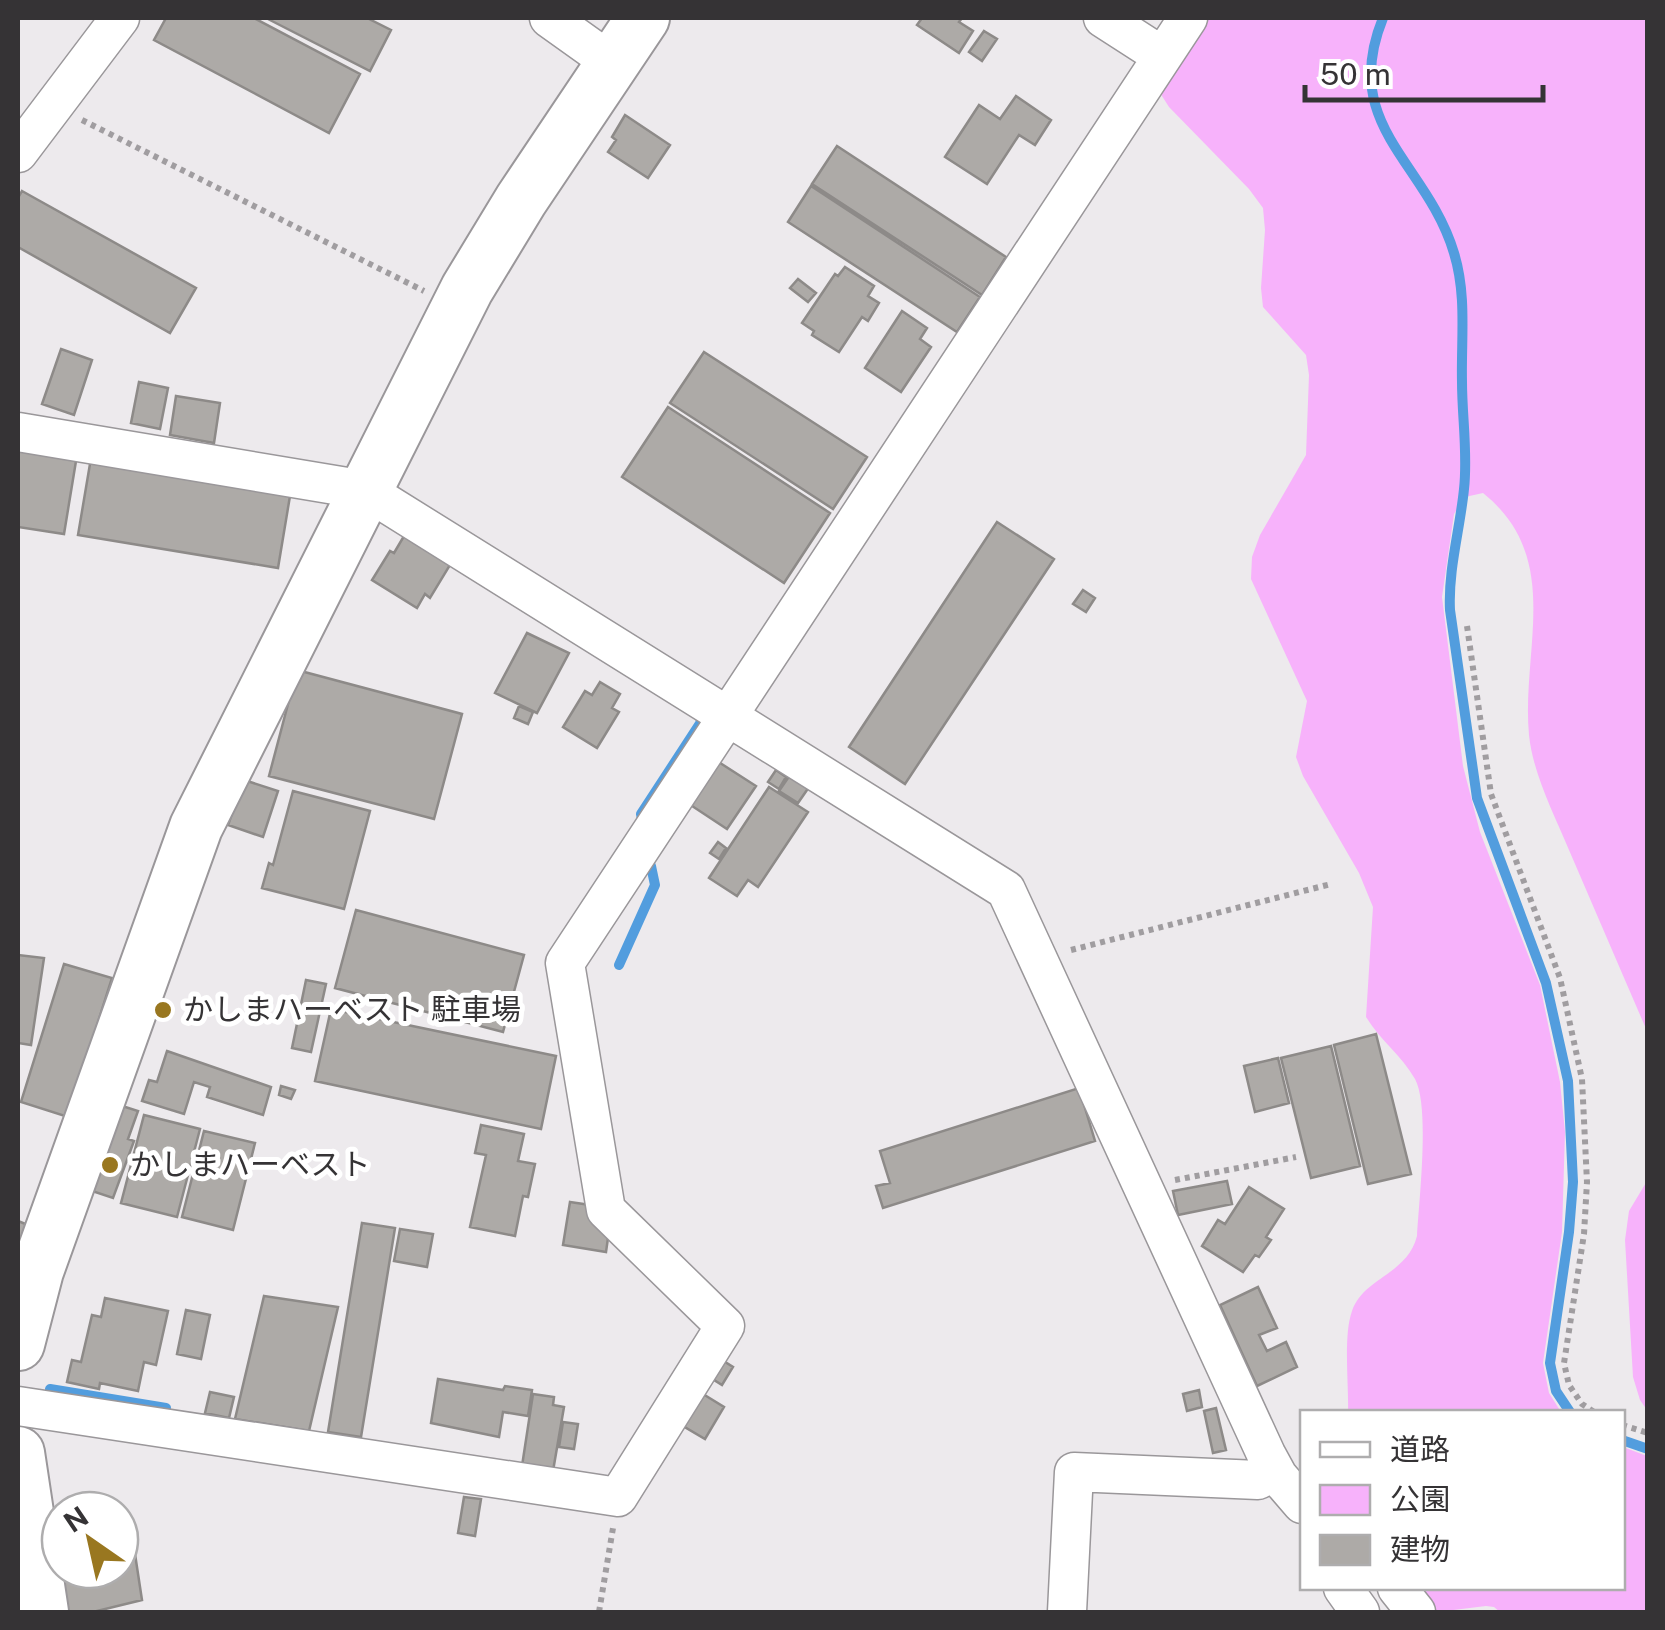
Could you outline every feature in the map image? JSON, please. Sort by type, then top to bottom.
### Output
[{"type":"street","points":[[18,154],[120,18]]},
{"type":"street","points":[[549,18],[612,62]]},
{"type":"street","points":[[18,1344],[36,1271],[183,858],[457,308],[520,200],[642,18]]},
{"type":"street","points":[[1103,18],[1162,56]]},
{"type":"street","points":[[18,1406],[618,1498],[724,1326],[606,1210],[565,963],[1188,18]]},
{"type":"street","points":[[18,432],[365,490],[1006,890],[1275,1470],[1300,1501]]},
{"type":"street","points":[[19,1470],[42,1612]]},
{"type":"street","points":[[1067,1612],[1074,1472],[1258,1480],[1275,1470]]},
{"type":"street","points":[[1344,1590],[1360,1612]]},
{"type":"street","points":[[1399,1590],[1416,1612]]},
{"type":"path","points":[[55,104],[457,308]]},
{"type":"path","points":[[1466,626],[1491,794],[1560,978],[1582,1079],[1585,1216],[1564,1362],[1569,1385],[1591,1410]]},
{"type":"path","points":[[1039,962],[1052,955],[1331,884]]},
{"type":"path","points":[[1144,1189],[1296,1156]]},
{"type":"path","points":[[598,1612],[618,1498]]},
{"type":"green space","points":[[1202,18],[1647,18],[1647,1031],[1535,764],[1528,703],[1531,575],[1523,546],[1508,519],[1483,493],[1465,497],[1454,514],[1442,597],[1463,766],[1480,832],[1540,985],[1560,1082],[1565,1132],[1562,1232],[1543,1363],[1549,1393],[1560,1410],[1348,1410],[1347,1347],[1352,1311],[1366,1290],[1404,1259],[1417,1236],[1422,1110],[1415,1079],[1366,1017],[1373,907],[1359,873],[1303,776],[1296,757],[1307,701],[1251,579],[1252,557],[1260,535],[1306,455],[1306,355],[1263,307],[1263,208],[1169,107],[1161,84]]},
{"type":"green space","points":[[1647,1181],[1647,1410],[1633,1377],[1625,1240],[1629,1211]]},
{"type":"green space","points":[[1625,1448],[1647,1456],[1647,1612],[1500,1612],[1486,1606],[1437,1612],[1414,1590],[1625,1590]]},
{"type":"building","points":[[166,18],[254,18],[360,74],[329,133],[154,40]]},
{"type":"building","points":[[266,18],[367,18],[391,30],[370,71]]},
{"type":"building","points":[[922,18],[962,18],[959,22],[973,31],[959,53],[917,25]]},
{"type":"building","points":[[984,31],[997,39],[982,61],[969,52]]},
{"type":"building","points":[[1016,96],[1051,120],[1035,145],[1019,135],[987,184],[945,157],[979,105],[1000,119]]},
{"type":"building","points":[[625,115],[670,145],[648,178],[608,152]]},
{"type":"building","points":[[837,146],[1006,257],[982,295],[812,184]]},
{"type":"building","points":[[811,186],[980,297],[957,332],[788,222]]},
{"type":"building","points":[[22,191],[196,288],[170,333],[18,247],[18,198]]},
{"type":"building","points":[[845,267],[874,286],[868,296],[879,303],[868,321],[862,317],[839,352],[812,335],[814,331],[802,323],[835,274],[838,276]]},
{"type":"building","points":[[798,279],[816,293],[808,302],[790,288]]},
{"type":"building","points":[[902,311],[927,328],[920,339],[931,347],[901,392],[865,368]]},
{"type":"building","points":[[61,349],[92,360],[74,415],[42,404]]},
{"type":"building","points":[[704,352],[867,457],[833,509],[670,403]]},
{"type":"building","points":[[139,382],[168,388],[160,429],[131,423]]},
{"type":"building","points":[[176,396],[220,403],[214,443],[170,435]]},
{"type":"building","points":[[668,407],[830,513],[784,583],[622,477]]},
{"type":"building","points":[[18,446],[77,455],[64,534],[18,527]]},
{"type":"building","points":[[91,458],[291,490],[278,568],[78,535]]},
{"type":"building","points":[[997,522],[1054,559],[905,784],[849,747]]},
{"type":"building","points":[[404,536],[450,565],[430,598],[425,594],[417,608],[372,580]]},
{"type":"building","points":[[1083,590],[1095,598],[1086,612],[1073,604]]},
{"type":"building","points":[[527,633],[569,653],[537,713],[495,693]]},
{"type":"building","points":[[297,670],[462,714],[434,819],[269,776]]},
{"type":"building","points":[[600,682],[620,694],[612,708],[619,712],[597,748],[563,727],[585,691],[592,695]]},
{"type":"building","points":[[519,706],[533,712],[528,724],[514,718]]},
{"type":"building","points":[[717,761],[756,786],[727,829],[689,804]]},
{"type":"building","points":[[776,770],[786,777],[779,789],[768,782]]},
{"type":"building","points":[[790,775],[809,787],[798,803],[779,791]]},
{"type":"building","points":[[244,780],[278,791],[263,837],[228,825]]},
{"type":"building","points":[[769,787],[808,812],[758,887],[748,880],[737,896],[709,878]]},
{"type":"building","points":[[293,791],[370,811],[344,909],[262,888],[269,863],[273,865]]},
{"type":"building","points":[[718,842],[726,848],[719,859],[710,853]]},
{"type":"building","points":[[356,910],[524,955],[503,1032],[335,988]]},
{"type":"building","points":[[18,955],[44,958],[31,1045],[18,1043]]},
{"type":"building","points":[[64,964],[112,978],[68,1117],[21,1102]]},
{"type":"building","points":[[306,980],[326,984],[311,1052],[292,1048]]},
{"type":"building","points":[[331,1009],[556,1056],[541,1129],[315,1081]]},
{"type":"building","points":[[1376,1034],[1411,1174],[1368,1184],[1334,1045]]},
{"type":"building","points":[[1331,1046],[1360,1166],[1311,1178],[1281,1058]]},
{"type":"building","points":[[167,1051],[271,1087],[263,1115],[207,1097],[210,1087],[194,1082],[184,1114],[142,1101],[149,1080],[157,1082]]},
{"type":"building","points":[[1278,1058],[1289,1103],[1255,1112],[1244,1066]]},
{"type":"building","points":[[281,1086],[295,1090],[291,1099],[279,1095]]},
{"type":"building","points":[[1079,1088],[1095,1141],[883,1208],[876,1186],[890,1183],[880,1151]]},
{"type":"building","name":"かしまハーベスト","points":[[116,1104],[138,1111],[128,1139],[134,1141],[113,1198],[86,1189]]},
{"type":"building","points":[[144,1115],[200,1129],[177,1217],[121,1203]]},
{"type":"building","points":[[481,1125],[524,1134],[518,1161],[535,1164],[515,1236],[470,1227],[486,1155],[475,1153]]},
{"type":"building","points":[[204,1131],[255,1143],[233,1230],[182,1217]]},
{"type":"building","points":[[1227,1181],[1232,1204],[1178,1215],[1173,1191]]},
{"type":"building","points":[[1249,1187],[1284,1209],[1266,1237],[1271,1240],[1243,1272],[1202,1246],[1218,1220],[1225,1224]]},
{"type":"building","points":[[570,1202],[590,1205],[609,1231],[606,1252],[563,1245]]},
{"type":"building","points":[[18,1221],[28,1225],[18,1254]]},
{"type":"building","points":[[362,1223],[395,1228],[361,1437],[328,1432]]},
{"type":"building","points":[[400,1229],[433,1234],[427,1267],[394,1261]]},
{"type":"building","points":[[1258,1287],[1277,1328],[1259,1335],[1267,1351],[1286,1342],[1297,1367],[1257,1386],[1220,1305]]},
{"type":"building","points":[[264,1296],[338,1307],[309,1431],[235,1419]]},
{"type":"building","points":[[105,1298],[168,1311],[156,1365],[144,1362],[138,1391],[100,1383],[99,1389],[67,1382],[72,1360],[81,1362],[92,1315],[101,1317]]},
{"type":"building","points":[[186,1310],[210,1315],[201,1359],[177,1354]]},
{"type":"building","points":[[722,1360],[733,1367],[722,1385],[711,1378]]},
{"type":"building","points":[[438,1379],[503,1390],[505,1386],[532,1390],[528,1416],[503,1412],[499,1437],[431,1423]]},
{"type":"building","points":[[1199,1390],[1202,1407],[1187,1411],[1183,1394]]},
{"type":"building","points":[[210,1392],[234,1397],[229,1418],[205,1413]]},
{"type":"building","points":[[533,1394],[554,1397],[553,1405],[564,1407],[553,1471],[522,1466]]},
{"type":"building","points":[[703,1394],[724,1407],[705,1439],[683,1426]]},
{"type":"building","points":[[1216,1408],[1226,1450],[1213,1453],[1204,1411]]},
{"type":"building","points":[[563,1422],[578,1424],[574,1449],[559,1447]]},
{"type":"building","points":[[464,1497],[481,1499],[475,1536],[458,1533]]},
{"type":"building","points":[[140,1587],[142,1600],[93,1612],[63,1612],[61,1590],[140,1590]]},
{"type":"waterway","points":[[1383,18],[1372,55],[1372,87],[1379,116],[1441,221],[1461,285],[1465,476],[1450,610],[1477,798],[1546,983],[1568,1081],[1573,1182],[1550,1363],[1556,1391],[1569,1410]]},
{"type":"waterway","points":[[642,820],[641,814],[701,722],[699,712]]},
{"type":"waterway","points":[[619,965],[655,885],[651,866]]},
{"type":"waterway","points":[[50,1389],[166,1408]]},
{"type":"waterway","points":[[1625,1441],[1648,1449]]},
{"type":"place","name":"かしまハーベスト 駐車場","points":[[163,1010]]},
{"type":"place","name":"かしまハーベスト","points":[[110,1165]]}]
